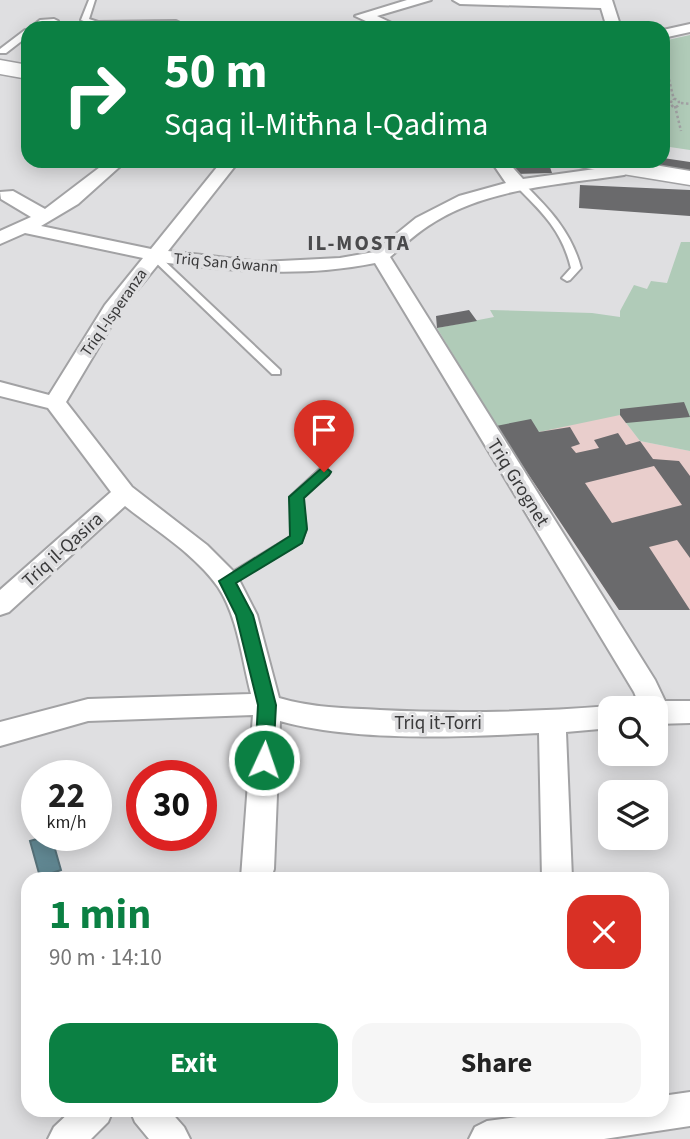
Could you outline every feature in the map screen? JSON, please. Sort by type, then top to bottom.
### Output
[{"type":"main road","points":[[1,59],[21,69]]},
{"type":"main road","points":[[616,168],[690,178]]},
{"type":"street","points":[[353,0],[362,16],[376,21]]},
{"type":"street","points":[[357,21],[362,16],[424,0]]},
{"type":"street","points":[[460,0],[606,2],[612,21]]},
{"type":"street","points":[[670,33],[690,29]]},
{"type":"street","points":[[0,238],[45,217],[72,200],[110,168]]},
{"type":"street","name":"Triq l-Isperanza","points":[[55,403],[98,328],[225,168]]},
{"type":"street","points":[[504,168],[511,179],[520,185]]},
{"type":"street","name":"Triq San Ġwann","points":[[20,227],[153,256],[261,268],[341,264],[380,256],[422,222],[465,200],[520,185],[624,170]]},
{"type":"street","points":[[7,195],[45,217]]},
{"type":"street","name":"Triq Grognet","points":[[380,256],[646,696]]},
{"type":"street","points":[[0,389],[55,403],[124,493],[198,551],[227,581],[244,615],[258,705],[258,872]]},
{"type":"street","name":"Triq il-Qasira","points":[[0,606],[124,493]]},
{"type":"street","name":"Triq it-Torri","points":[[0,734],[58,716],[88,710],[258,705],[297,717],[405,724],[552,722],[598,718]]},
{"type":"street","points":[[668,712],[690,712]]},
{"type":"street","points":[[552,722],[556,872]]},
{"type":"street","points":[[669,1112],[690,1109]]},
{"type":"street","points":[[66,1139],[89,1117]]},
{"type":"street","points":[[153,1117],[172,1139]]},
{"type":"street","points":[[487,1139],[627,1117]]},
{"type":"lane","points":[[88,21],[85,20],[92,0]]},
{"type":"lane","points":[[1,59],[21,40]]},
{"type":"lane","points":[[520,185],[557,222],[571,244],[576,268],[567,278]]},
{"type":"lane","points":[[153,256],[276,372]]},
{"type":"lane","points":[[227,581],[297,539],[300,529],[296,497],[324,472]]},
{"type":"path","points":[[670,84],[674,100]]},
{"type":"path","points":[[670,102],[690,104]]},
{"type":"path","points":[[670,103],[675,106],[681,131]]},
{"type":"path","points":[[675,106],[681,103]]},
{"type":"shaded area","points":[[620,415],[640,441],[690,451],[690,610],[619,610],[496,426]]},
{"type":"green space","points":[[690,35],[690,150],[670,147],[670,39]]},
{"type":"green space","points":[[681,242],[690,242],[690,451],[640,441],[620,415],[539,432],[496,426],[437,328],[494,317],[490,310],[592,313],[620,317],[620,311],[634,285],[647,289],[651,281],[667,283]]},
{"type":"water","points":[[33,851],[56,851],[61,870],[39,872]]},
{"type":"building","points":[[670,159],[690,162],[690,174],[650,168],[670,168]]},
{"type":"building","points":[[514,168],[550,168],[552,173],[515,174]]},
{"type":"building","points":[[580,185],[690,190],[690,216],[579,208]]},
{"type":"building","points":[[469,310],[477,321],[437,328],[436,316]]},
{"type":"building","points":[[684,402],[690,417],[626,423],[620,415],[620,409]]},
{"type":"building","points":[[531,419],[539,432],[570,427],[580,444],[571,447],[576,453],[599,448],[594,440],[618,433],[626,445],[640,441],[653,459],[679,461],[690,476],[690,558],[677,540],[649,547],[690,610],[619,610],[496,426]],"holes":[[[654,466],[682,505],[612,523],[585,483]]]},
{"type":"district","name":"IL-MOSTA","points":[[359,243]]},
{"type":"route","points":[[264,760],[267,705],[244,615],[227,581],[297,539],[300,529],[296,497],[324,472]]}]
